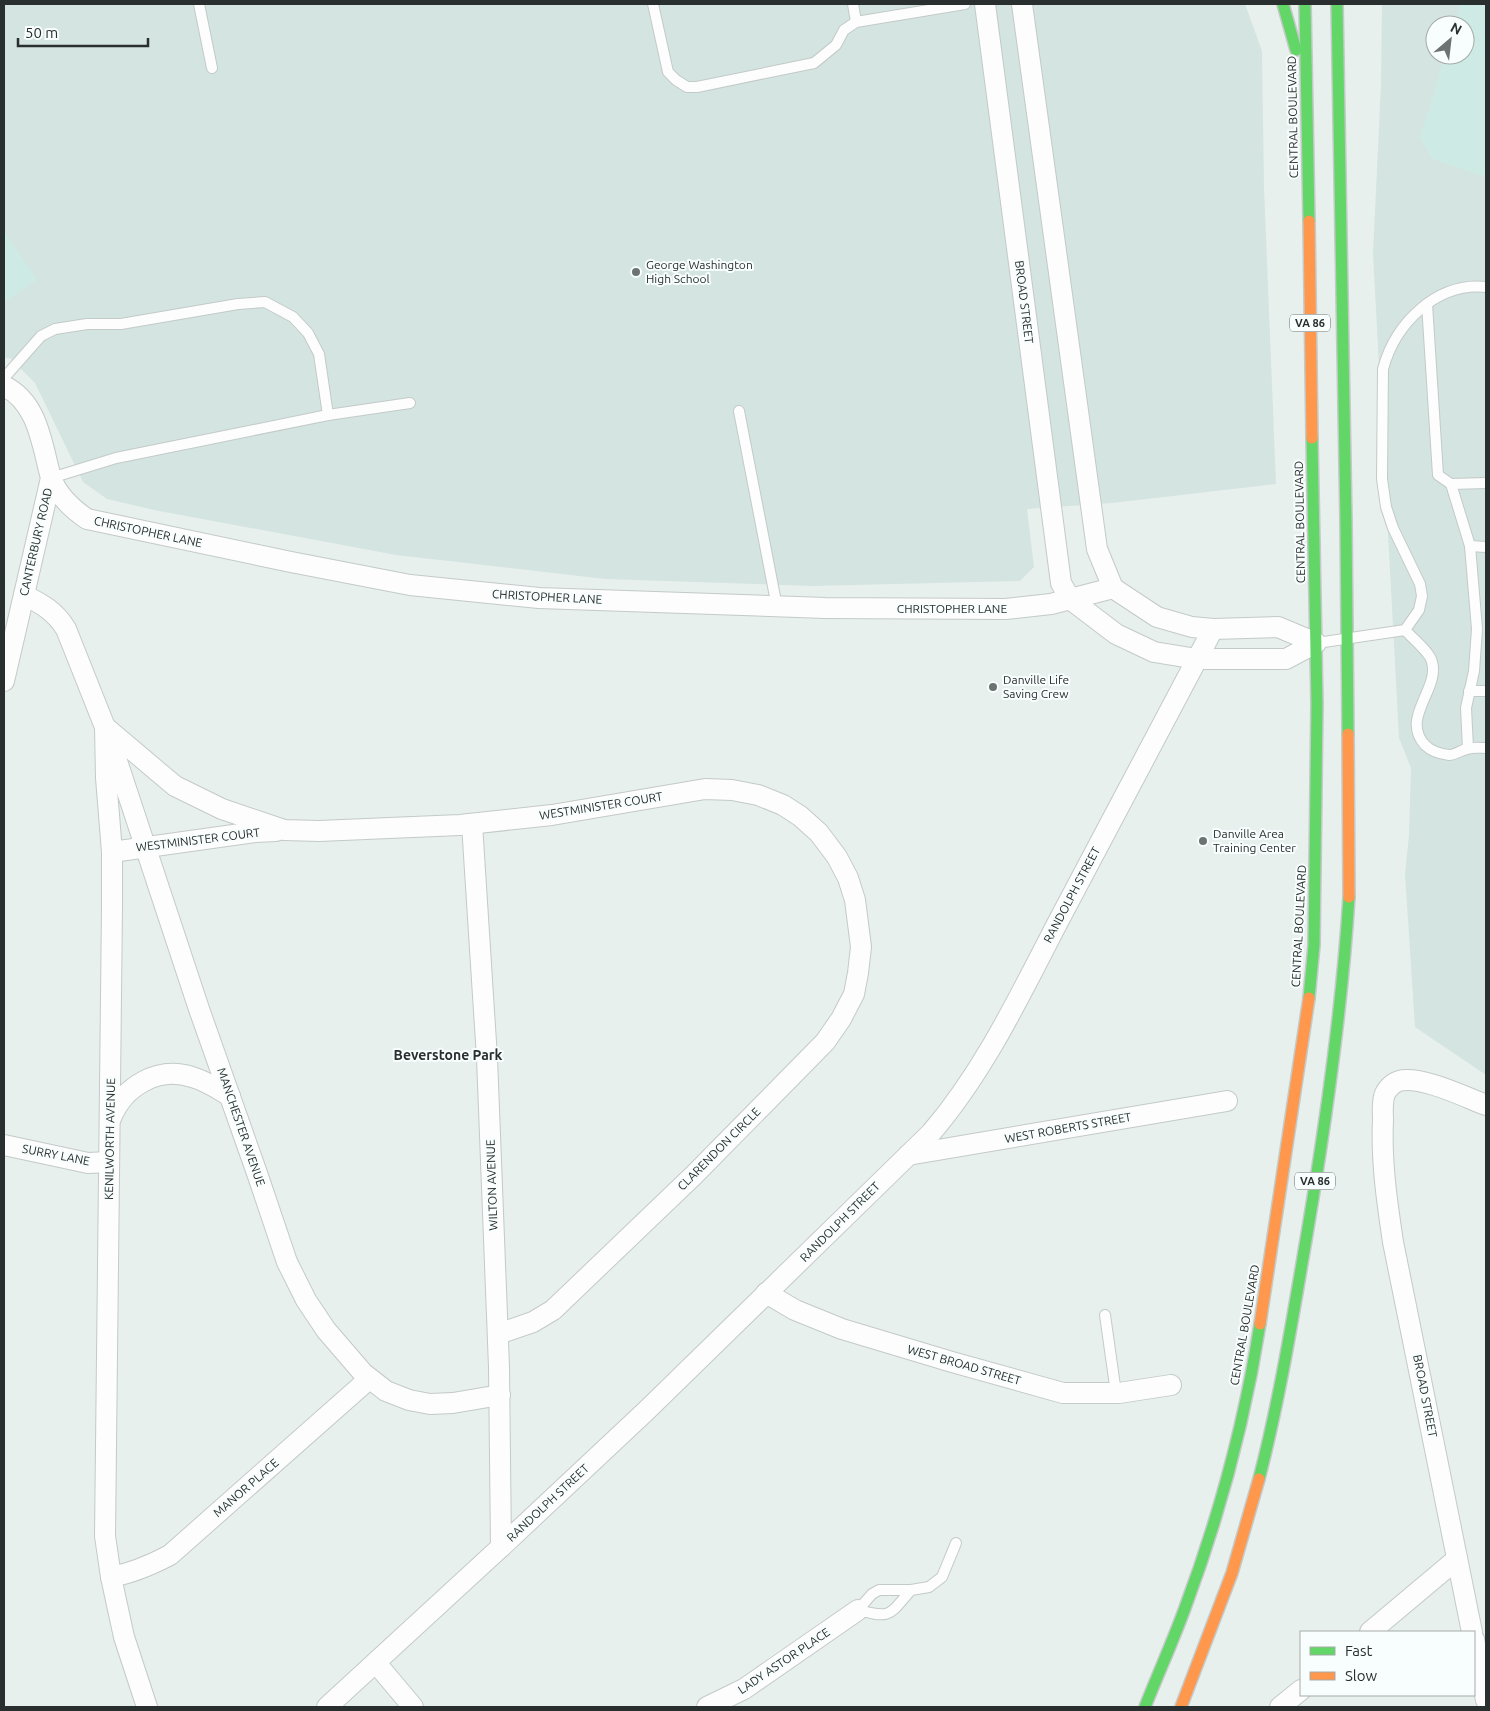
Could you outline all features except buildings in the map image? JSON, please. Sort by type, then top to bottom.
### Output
[{"type":"main road","points":[[1283,4],[1306,86]]},
{"type":"main road","name":"CENTRAL BOULEVARD","points":[[1145,1707],[1190,1596],[1220,1502],[1257,1344],[1307,1022],[1314,945],[1317,714],[1305,4]]},
{"type":"main road","name":"VA 86","points":[[1181,1707],[1232,1572],[1251,1511],[1271,1434],[1289,1343],[1314,1192],[1345,960],[1349,889],[1347,639],[1337,4]]},
{"type":"main road","points":[[1339,66],[1349,21]]},
{"type":"street","name":"BROAD STREET","points":[[985,4],[1061,583],[1070,599]]},
{"type":"street","points":[[1022,4],[1097,549],[1113,588],[1157,617],[1192,628],[1278,627],[1316,643]]},
{"type":"street","name":"CANTERBURY ROAD","points":[[4,386],[20,397],[30,410],[45,453],[50,478],[4,682]]},
{"type":"street","name":"CHRISTOPHER LANE","points":[[50,478],[62,499],[72,509],[87,519],[410,585],[538,598],[904,610],[1006,609],[1051,604],[1113,588]]},
{"type":"street","name":"KENILWORTH AVENUE","points":[[24,595],[48,607],[59,617],[66,629],[105,727],[106,778],[112,852],[105,1536],[111,1577],[124,1637],[147,1707]]},
{"type":"street","points":[[1070,599],[1116,634],[1154,652],[1197,659],[1286,659],[1316,643]]},
{"type":"street","name":"RANDOLPH STREET","points":[[327,1707],[646,1411],[931,1133],[948,1113],[972,1080],[1012,1009],[1213,629]]},
{"type":"street","name":"WESTMINISTER COURT","points":[[105,727],[175,786],[222,809],[284,830]]},
{"type":"street","name":"MANCHESTER AVENUE","points":[[105,727],[287,1262],[306,1300],[326,1330],[369,1379],[386,1390],[401,1397],[430,1404],[452,1403],[500,1395]]},
{"type":"street","name":"WESTMINISTER COURT","points":[[112,852],[144,846],[255,832],[284,830],[320,832],[472,824],[552,815],[705,789],[732,790],[758,795],[783,805],[800,816],[819,833],[837,857],[848,878],[857,910]]},
{"type":"street","name":"WILTON AVENUE","points":[[472,824],[488,1058],[500,1395],[501,1547]]},
{"type":"street","name":"CLARENDON CIRCLE","points":[[498,1334],[533,1322],[553,1310],[694,1175],[825,1042],[841,1019],[855,987],[861,947],[857,910]]},
{"type":"street","points":[[110,1121],[114,1110],[123,1097],[133,1088],[150,1078],[162,1075],[179,1074],[192,1076],[230,1096]]},
{"type":"street","name":"BROAD STREET","points":[[1472,1631],[1393,1242],[1386,1192],[1382,1131],[1384,1097],[1388,1089],[1400,1081],[1413,1080],[1432,1084],[1486,1105]]},
{"type":"street","name":"WEST ROBERTS STREET","points":[[908,1155],[1226,1101]]},
{"type":"street","name":"SURRY LANE","points":[[4,1145],[88,1163],[109,1162]]},
{"type":"street","name":"WEST BROAD STREET","points":[[766,1293],[795,1310],[821,1322],[952,1362],[1063,1393],[1116,1392],[1171,1385]]},
{"type":"street","name":"MANOR PLACE","points":[[111,1577],[127,1574],[149,1566],[170,1555],[369,1379]]},
{"type":"street","points":[[1371,1631],[1457,1559]]},
{"type":"street","name":"LADY ASTOR PLACE","points":[[707,1707],[744,1689],[858,1610]]},
{"type":"street","points":[[1475,1644],[1486,1700]]},
{"type":"street","points":[[376,1663],[413,1707]]},
{"type":"street","points":[[1280,1707],[1300,1691]]},
{"type":"lane","points":[[200,4],[212,68]]},
{"type":"lane","points":[[653,4],[668,72],[676,80],[688,87],[697,87],[814,63],[836,44],[844,30],[856,22],[965,4]]},
{"type":"lane","points":[[853,4],[856,22]]},
{"type":"lane","points":[[1316,643],[1405,630],[1419,610],[1422,596],[1420,584],[1393,528],[1386,507],[1382,479],[1383,369],[1387,354],[1396,338],[1411,318],[1427,304],[1442,294],[1458,288],[1486,287]]},
{"type":"lane","points":[[4,378],[40,336],[55,329],[87,324],[121,324],[238,304],[265,302],[293,316],[308,333],[319,354],[328,415]]},
{"type":"lane","points":[[1427,304],[1438,475],[1451,484],[1486,483]]},
{"type":"lane","points":[[50,478],[116,458],[328,415],[410,402]]},
{"type":"lane","points":[[739,411],[778,606]]},
{"type":"lane","points":[[1451,484],[1470,546],[1477,629],[1474,670],[1466,708],[1468,748]]},
{"type":"lane","points":[[1470,546],[1486,547]]},
{"type":"lane","points":[[1405,630],[1430,656],[1433,663],[1431,681],[1420,706],[1417,726],[1418,737],[1430,750],[1451,755],[1468,748],[1486,748]]},
{"type":"lane","points":[[1469,691],[1486,691]]},
{"type":"lane","points":[[1105,1315],[1116,1392]]},
{"type":"lane","points":[[911,1590],[894,1610],[886,1615],[877,1615],[858,1610],[872,1594],[879,1590],[911,1590],[929,1587],[942,1577],[956,1542]]},
{"type":"shaded area","name":"George Washington High School","points":[[4,4],[1245,4],[1262,51],[1264,187],[1276,484],[1112,503],[1027,509],[1034,567],[1020,581],[813,586],[605,579],[396,555],[154,510],[107,499],[83,482],[35,383],[10,358],[4,358]]},
{"type":"shaded area","points":[[1382,4],[1486,4],[1486,1075],[1415,1027],[1405,874],[1409,835],[1411,768],[1399,738],[1373,254],[1381,84]]},
{"type":"green space","points":[[1460,4],[1486,4],[1486,177],[1432,159],[1420,138],[1442,65],[1475,65],[1475,15],[1457,15]]},
{"type":"green space","points":[[4,230],[37,280],[4,302]]},
{"type":"traffic: fast","points":[[1283,4],[1296,50]]},
{"type":"traffic: fast","points":[[1305,4],[1309,221]]},
{"type":"traffic: fast","points":[[1337,4],[1348,734]]},
{"type":"traffic: fast","points":[[1309,998],[1314,945],[1317,704],[1312,438]]},
{"type":"traffic: fast","points":[[1259,1479],[1286,1357],[1321,1150],[1338,1024],[1349,897]]},
{"type":"traffic: fast","points":[[1145,1707],[1176,1633],[1220,1503],[1239,1432],[1260,1324]]},
{"type":"traffic: slow","points":[[1309,221],[1312,438]]},
{"type":"traffic: slow","points":[[1348,734],[1349,897]]},
{"type":"traffic: slow","points":[[1260,1324],[1309,998]]},
{"type":"traffic: slow","points":[[1181,1707],[1232,1573],[1259,1479]]},
{"type":"place","name":"George Washington High School","points":[[636,272]]},
{"type":"place","name":"Danville Life Saving Crew","points":[[993,687]]},
{"type":"place","name":"Danville Area Training Center","points":[[1203,841]]},
{"type":"district","name":"Beverstone Park","points":[[448,1055]]}]
